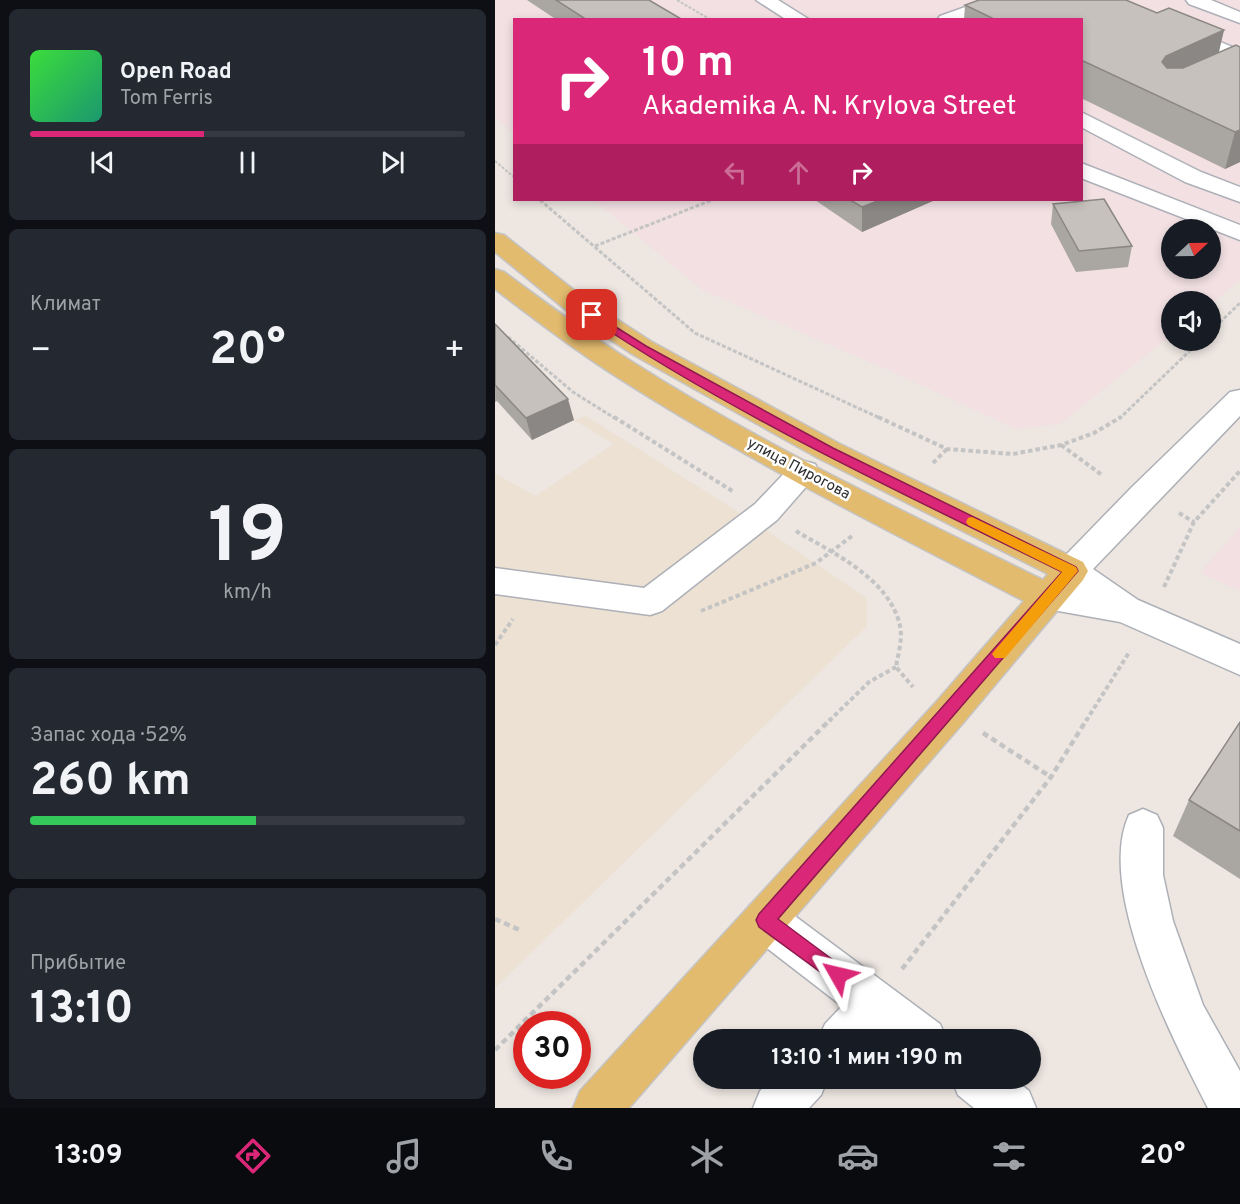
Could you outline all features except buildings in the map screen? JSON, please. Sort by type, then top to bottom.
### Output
[{"type":"main road","name":"улица Пирогова","points":[[495,240],[576,304],[642,348],[829,451],[1060,585]]},
{"type":"main road","name":"улица Пирогова","points":[[495,277],[545,317],[644,384],[804,472],[1060,585]]},
{"type":"main road","points":[[597,1108],[1060,585]]},
{"type":"street","points":[[765,0],[797,18]]},
{"type":"street","points":[[1101,0],[1237,64]]},
{"type":"street","points":[[1194,0],[1240,18]]},
{"type":"street","points":[[951,18],[989,2]]},
{"type":"street","points":[[1083,121],[1095,136],[1240,195]]},
{"type":"street","points":[[1083,171],[1240,233]]},
{"type":"street","points":[[1202,218],[1240,195]]},
{"type":"street","points":[[1060,585],[1143,495],[1240,399]]},
{"type":"street","points":[[495,581],[650,602],[766,512],[804,472]]},
{"type":"street","name":"улица Пирогова","points":[[1060,585],[1126,610],[1240,660]]},
{"type":"street","points":[[1143,828],[1142,874],[1151,921],[1185,1017],[1235,1108]]},
{"type":"street","points":[[765,920],[885,990],[915,1029]]},
{"type":"street","points":[[851,1029],[885,990]]},
{"type":"street","points":[[777,1108],[794,1089]]},
{"type":"path","points":[[677,0],[708,18]]},
{"type":"path","points":[[495,161],[513,176]]},
{"type":"path","points":[[541,201],[695,333],[947,449],[1013,454],[1061,445],[1094,433],[1122,417],[1190,351]]},
{"type":"path","points":[[595,246],[709,201]]},
{"type":"path","points":[[1221,322],[1240,303]]},
{"type":"path","points":[[504,334],[573,392],[736,493]]},
{"type":"path","points":[[1061,445],[1102,475]]},
{"type":"path","points":[[1160,596],[1194,522],[1240,471]]},
{"type":"path","points":[[793,529],[874,584],[891,601],[900,625],[896,667],[913,687]]},
{"type":"path","points":[[650,602],[703,611],[816,563],[831,553]]},
{"type":"path","points":[[885,990],[1051,777],[1136,643]]},
{"type":"path","points":[[495,1050],[869,682],[896,667]]},
{"type":"path","points":[[982,733],[1051,777]]},
{"type":"path","points":[[495,919],[522,932]]},
{"type":"shaded area","points":[[495,0],[1240,0],[1240,280],[1221,296],[1221,291],[1161,291],[1161,343],[1060,424],[1016,429],[888,370],[702,290],[595,201],[1083,201],[1083,18],[513,18],[513,132],[495,117]]},
{"type":"shaded area","points":[[586,416],[754,522],[867,598],[867,626],[495,988],[495,474],[536,496],[614,444],[574,420]]},
{"type":"shaded area","points":[[1240,527],[1240,591],[1200,573]]},
{"type":"slow traffic","points":[[972,522],[1071,571],[1000,654]]},
{"type":"route","points":[[592,315],[642,348],[829,451],[1071,571],[950,712],[765,920],[838,975]]}]
